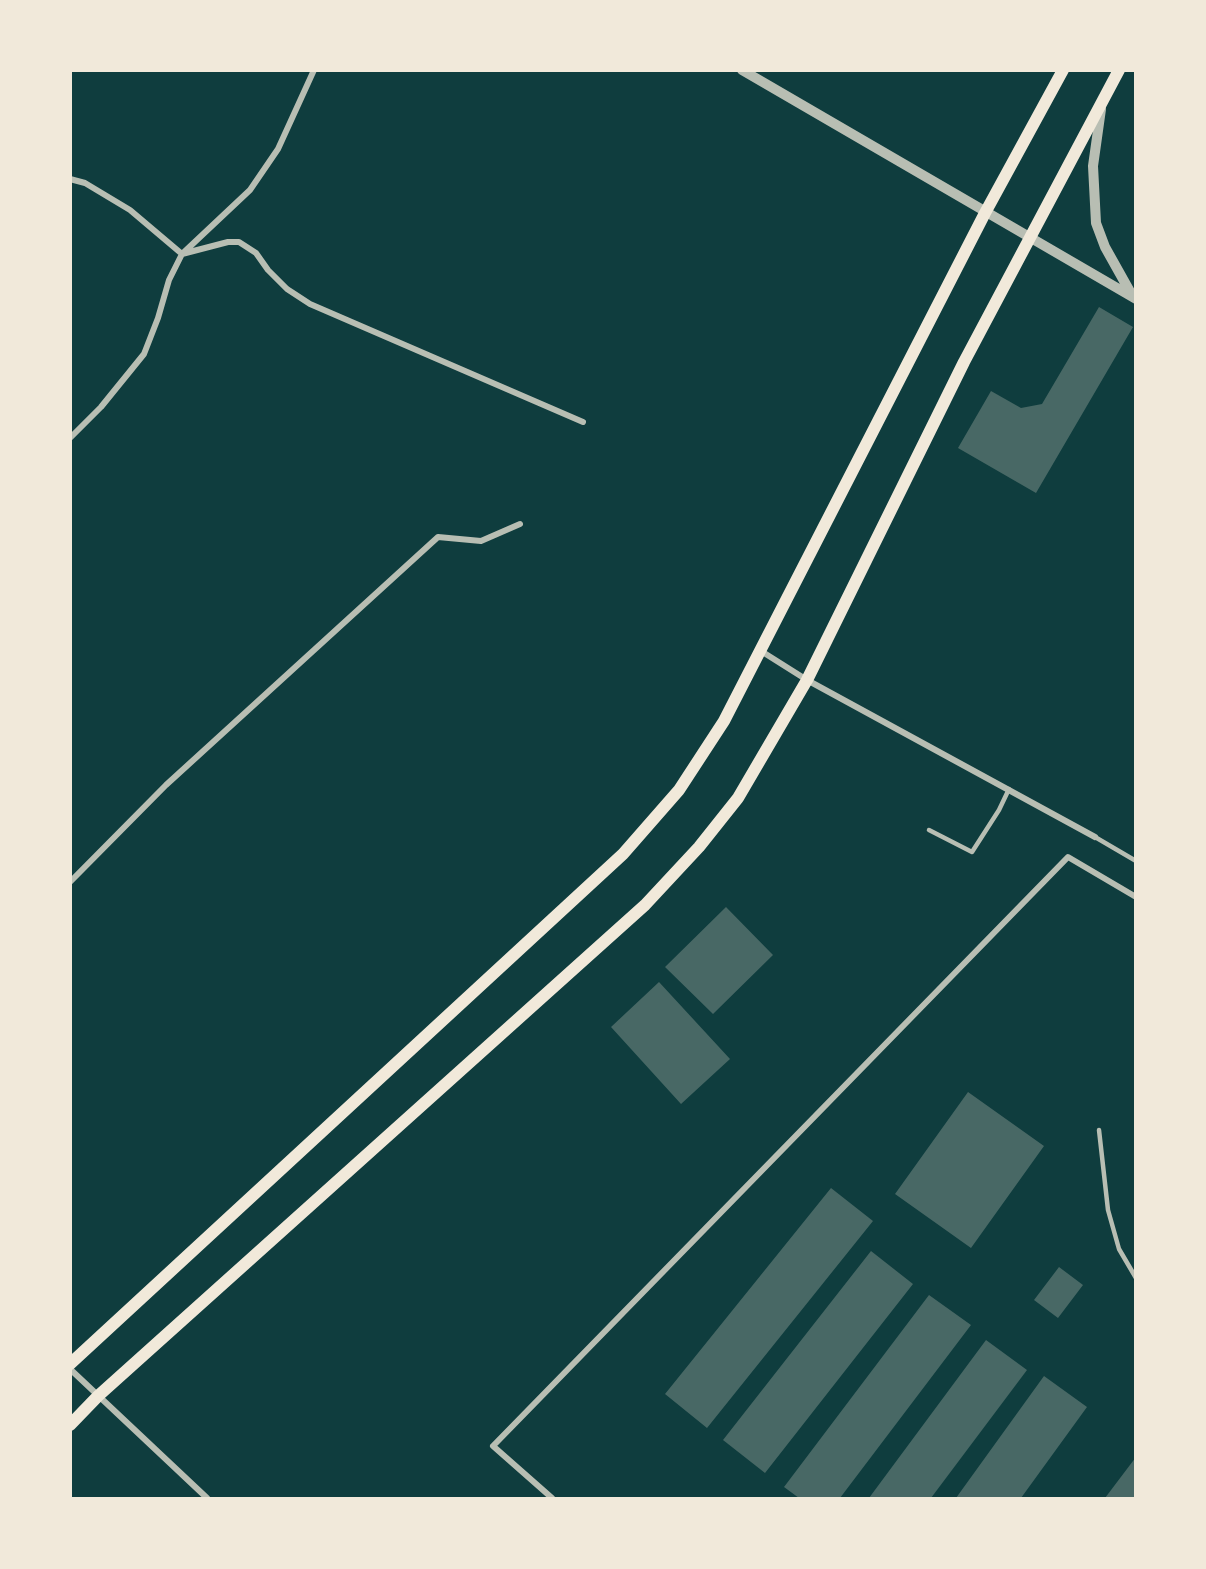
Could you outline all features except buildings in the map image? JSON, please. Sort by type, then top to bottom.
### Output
[{"type":"main road","points":[[70,1364],[623,854],[679,790],[724,720],[761,651],[985,213],[1064,70]]},
{"type":"main road","points":[[70,1425],[98,1396],[645,905],[699,847],[738,798],[807,680],[964,362],[1028,237],[1119,70]]},
{"type":"street","points":[[70,438],[101,407],[144,354],[169,280],[182,254],[250,190],[278,149],[314,70]]},
{"type":"street","points":[[742,70],[1134,298]]},
{"type":"street","points":[[1103,100],[1093,165],[1096,223],[1105,247],[1134,298]]},
{"type":"street","points":[[70,179],[86,183],[130,210],[182,254]]},
{"type":"street","points":[[182,254],[228,242],[239,242],[256,253],[268,270],[287,289],[310,304],[583,422]]},
{"type":"street","points":[[70,882],[166,785],[438,537],[481,541],[520,524]]},
{"type":"street","points":[[761,651],[807,680],[1095,837]]},
{"type":"street","points":[[552,1498],[493,1446],[1068,857],[1136,897]]},
{"type":"street","points":[[70,1369],[207,1498]]},
{"type":"lane","points":[[929,830],[972,852],[999,810],[1009,789]]},
{"type":"lane","points":[[1095,837],[1136,861]]},
{"type":"lane","points":[[1099,1130],[1108,1210],[1119,1249],[1136,1278]]}]
